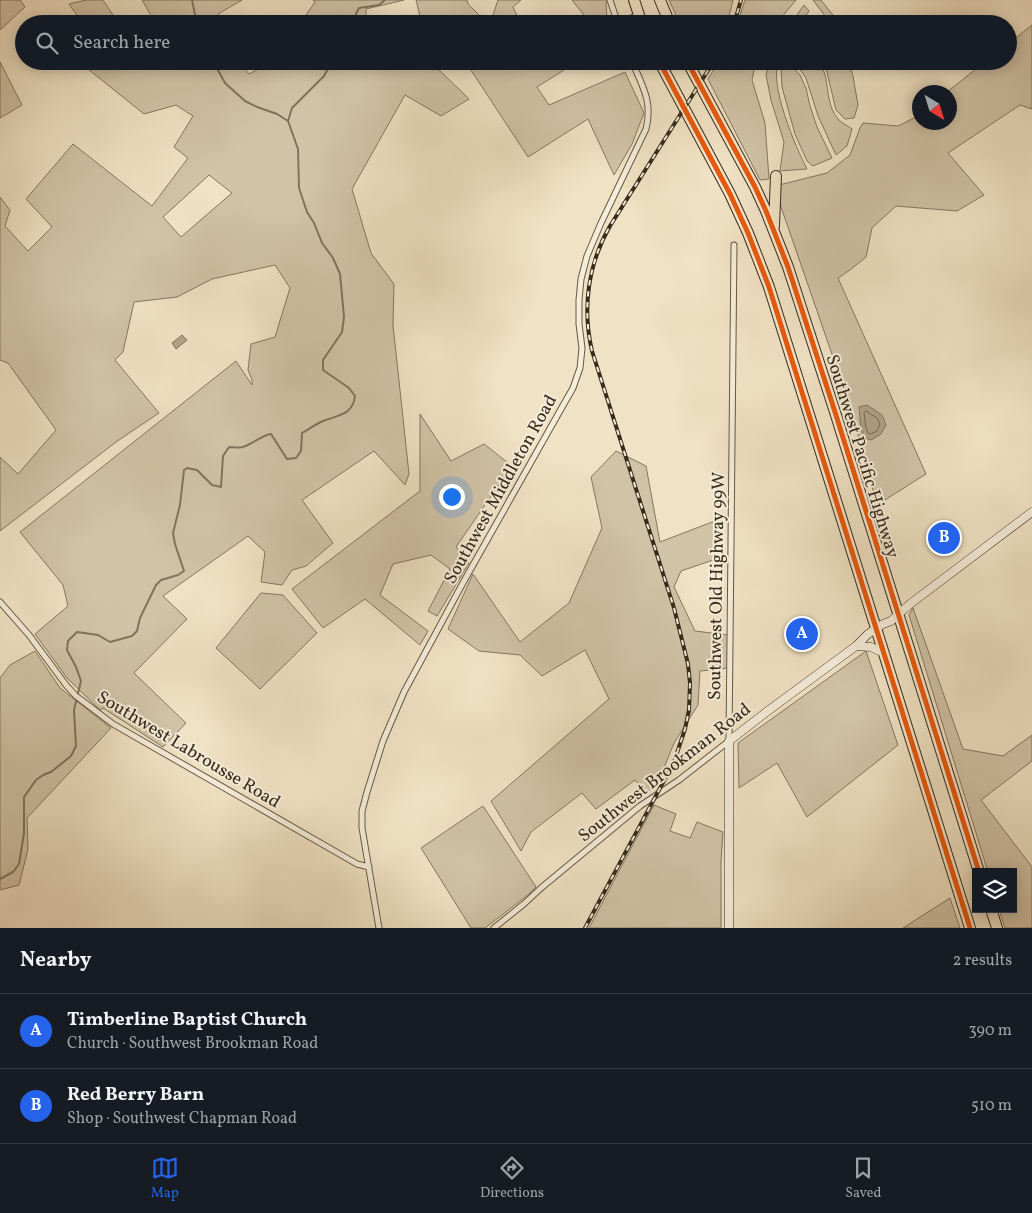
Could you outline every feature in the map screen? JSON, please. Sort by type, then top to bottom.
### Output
[{"type":"highway","points":[[634,0],[640,15]]},
{"type":"highway","points":[[660,0],[666,15]]},
{"type":"highway","points":[[664,70],[730,194],[756,252],[775,304],[970,928]]},
{"type":"highway","name":"Southwest Pacific Highway","points":[[692,70],[750,176],[788,267],[978,868]]},
{"type":"highway","points":[[774,230],[776,176]]},
{"type":"highway","points":[[992,913],[997,928]]},
{"type":"street","points":[[610,0],[615,15]]},
{"type":"street","name":"Southwest Middleton Road","points":[[380,928],[362,828],[362,811],[367,792],[383,741],[404,692],[573,388],[580,368],[582,348],[579,300],[587,256],[646,129],[649,118],[646,96],[636,70]]},
{"type":"street","name":"Southwest Old Highway 99W","points":[[729,928],[734,245]]},
{"type":"street","name":"Southwest Brookman Road","points":[[494,928],[640,806],[679,780],[856,646],[876,628],[891,621],[917,599],[1032,512]]},
{"type":"street","name":"Southwest Labrousse Road","points":[[0,602],[29,635],[76,696],[112,724],[357,864],[369,867]]},
{"type":"street","points":[[856,646],[871,647],[884,653]]},
{"type":"shaded area","points":[[0,0],[20,0],[25,7],[0,30]]},
{"type":"shaded area","points":[[86,0],[103,0],[113,15],[77,15],[69,4]]},
{"type":"shaded area","points":[[142,0],[242,0],[218,15],[151,15]]},
{"type":"shaded area","points":[[313,0],[404,0],[366,9],[366,15],[306,15],[315,2]]},
{"type":"shaded area","points":[[416,0],[467,0],[468,4],[479,15],[420,15]]},
{"type":"shaded area","points":[[498,0],[521,0],[513,7],[517,15],[493,15]]},
{"type":"shaded area","points":[[572,0],[606,0],[607,15],[584,15]]},
{"type":"shaded area","points":[[669,0],[733,0],[729,15],[676,15]]},
{"type":"shaded area","points":[[745,0],[796,0],[784,15],[740,15]]},
{"type":"shaded area","points":[[813,0],[821,0],[833,15],[824,15]]},
{"type":"shaded area","points":[[804,5],[809,11],[806,15],[797,15]]},
{"type":"shaded area","points":[[1032,25],[1032,109],[1020,105],[948,153],[984,195],[957,211],[896,206],[872,228],[866,257],[838,278],[926,474],[877,505],[851,409],[780,204],[779,185],[827,173],[850,155],[863,123],[898,126],[912,119],[912,130],[957,130],[956,85],[975,70],[1017,70],[1017,37]]},
{"type":"shaded area","points":[[0,62],[22,105],[0,118]]},
{"type":"shaded area","points":[[89,70],[246,70],[249,74],[256,70],[439,70],[469,99],[441,116],[405,95],[352,189],[371,253],[394,284],[393,325],[409,474],[405,485],[374,451],[302,500],[333,543],[306,566],[292,570],[282,585],[261,582],[265,552],[248,536],[163,596],[187,619],[134,673],[186,723],[163,747],[103,708],[100,710],[67,678],[35,634],[68,606],[63,585],[20,532],[236,361],[252,385],[248,370],[251,344],[275,337],[290,288],[275,265],[212,279],[177,297],[134,302],[123,352],[115,360],[159,413],[116,442],[0,531],[0,457],[18,474],[56,430],[8,363],[0,360],[0,197],[10,210],[5,226],[28,251],[52,227],[26,199],[73,144],[152,206],[188,158],[174,147],[193,116],[176,105],[144,114]],"holes":[[[209,175],[232,193],[181,237],[163,217]]]},
{"type":"shaded area","points":[[471,70],[564,70],[537,87],[549,105],[625,72],[644,113],[632,144],[614,175],[588,119],[528,157]]},
{"type":"shaded area","points":[[714,70],[754,70],[752,80],[765,123],[769,179],[760,180],[708,79]]},
{"type":"shaded area","points":[[767,70],[777,70],[777,84],[780,99],[790,131],[807,169],[780,171],[784,142],[771,100],[766,75]]},
{"type":"shaded area","points":[[781,70],[795,70],[800,75],[806,88],[817,127],[832,158],[813,166],[807,161],[795,134],[782,87]]},
{"type":"shaded area","points":[[800,70],[823,70],[834,113],[840,121],[852,129],[847,146],[836,155],[818,116],[806,78]]},
{"type":"shaded area","points":[[826,70],[851,70],[858,105],[854,118],[845,119],[836,110]]},
{"type":"shaded area","points":[[420,414],[451,461],[484,444],[512,466],[456,547],[469,563],[437,616],[428,611],[450,569],[431,555],[393,564],[380,595],[428,631],[420,645],[365,599],[323,628],[292,589],[420,491]]},
{"type":"shaded area","points":[[616,451],[646,466],[660,542],[720,519],[722,557],[681,571],[674,587],[695,631],[728,635],[728,668],[700,671],[698,705],[674,743],[661,775],[647,794],[635,780],[596,809],[582,793],[531,832],[521,851],[491,801],[609,699],[585,650],[542,676],[520,655],[479,651],[448,629],[473,574],[520,642],[569,603],[602,528],[591,477]]},
{"type":"shaded area","points":[[261,593],[283,595],[317,633],[260,689],[216,648]]},
{"type":"shaded area","points":[[913,608],[963,749],[1003,756],[1032,735],[1032,761],[981,800],[1032,867],[1032,928],[1005,928],[1000,913],[1017,913],[1017,868],[987,868],[909,615]]},
{"type":"shaded area","points":[[35,651],[60,688],[111,728],[27,818],[28,849],[19,885],[0,890],[0,678],[10,665]]},
{"type":"shaded area","points":[[866,651],[898,745],[807,817],[777,763],[739,788],[738,743]]},
{"type":"shaded area","points":[[654,805],[676,814],[670,831],[690,838],[697,822],[723,832],[721,928],[589,928]]},
{"type":"shaded area","points":[[483,806],[536,887],[485,928],[471,928],[421,848]]},
{"type":"shaded area","points":[[950,898],[960,928],[903,928]]},
{"type":"water","points":[[182,335],[187,340],[176,349],[172,343]]},
{"type":"water","points":[[867,405],[882,415],[886,425],[881,434],[871,440],[865,438],[861,429],[859,407]]},
{"type":"waterway","points":[[192,0],[195,15]]},
{"type":"waterway","points":[[356,15],[359,8],[379,5],[385,0]]},
{"type":"waterway","points":[[218,70],[225,83],[245,101],[277,114],[288,121]]},
{"type":"waterway","points":[[0,879],[13,872],[19,864],[24,833],[24,797],[36,780],[51,772],[71,756],[76,746],[74,710],[81,681],[67,650],[68,641],[77,632],[98,635],[110,642],[132,636],[137,631],[140,618],[156,585],[161,580],[178,575],[184,571],[173,533],[180,505],[184,470],[187,468],[197,470],[212,485],[221,487],[223,456],[229,447],[243,447],[263,436],[271,434],[287,459],[296,458],[301,451],[302,433],[320,422],[348,411],[354,402],[355,396],[349,388],[323,370],[323,360],[342,332],[344,317],[340,274],[307,212],[299,188],[298,149],[288,121],[292,108],[324,76],[327,70]]},
{"type":"railway","points":[[737,15],[741,0]]},
{"type":"railway","points":[[585,928],[674,762],[689,710],[690,683],[688,664],[674,608],[592,351],[588,319],[589,287],[596,256],[610,226],[708,70]]},
{"type":"cycle path","points":[[664,70],[730,194],[748,233],[769,287],[970,928]]},
{"type":"cycle path","points":[[692,70],[755,187],[788,267],[978,868]]},
{"type":"place","name":"Red Berry Barn","points":[[944,538]]},
{"type":"place","name":"Timberline Baptist Church","points":[[802,634]]}]
